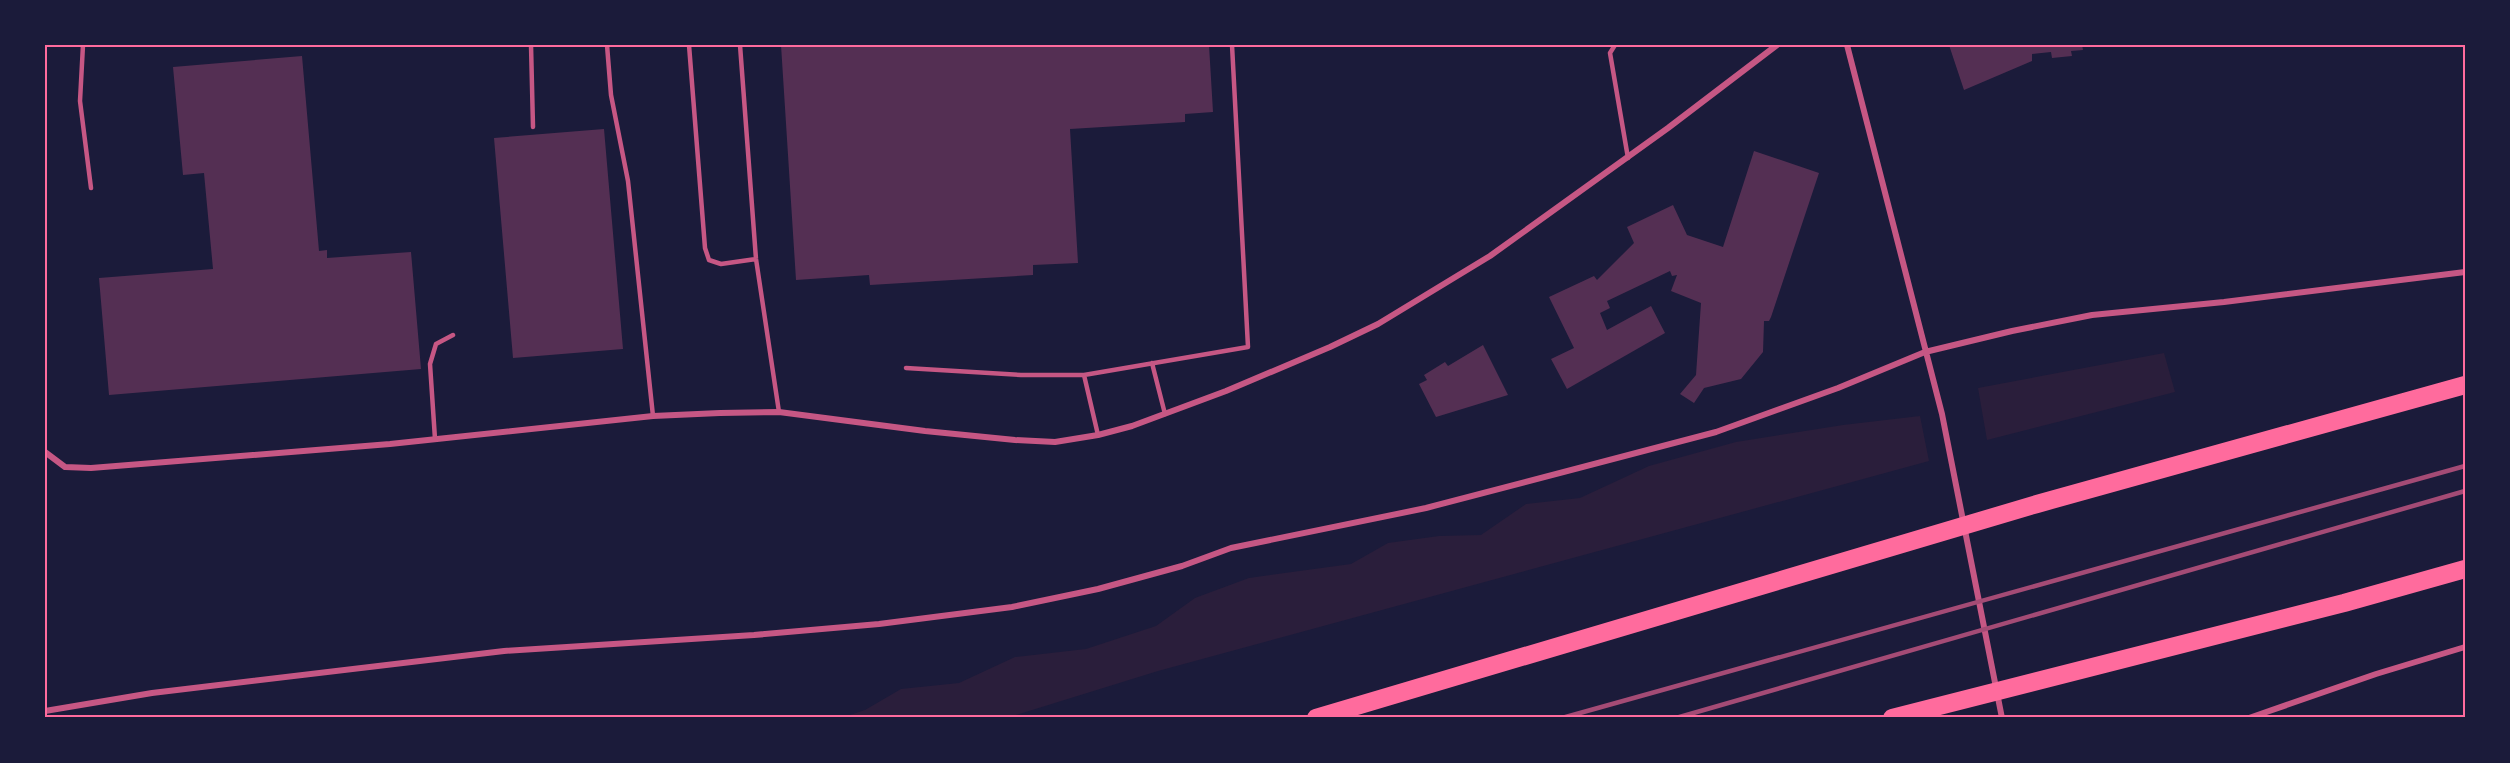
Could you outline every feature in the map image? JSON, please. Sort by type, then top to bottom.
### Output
[{"type":"highway","points":[[1316,718],[2037,504],[2465,385]]},
{"type":"highway","points":[[1892,718],[2344,603],[2465,569]]},
{"type":"street","points":[[45,452],[65,467],[91,468],[435,439],[653,416],[779,412],[1015,440],[1055,442],[1098,435],[1165,414],[1309,356],[1378,324],[1490,256],[1628,158],[1777,45]]},
{"type":"street","points":[[1847,45],[1942,414],[2002,718]]},
{"type":"street","points":[[45,711],[152,693],[504,651],[765,634],[879,624],[1012,607],[1098,589],[1182,566],[1231,548],[1426,507],[1716,432],[1838,388],[1925,352],[2012,331],[2092,315],[2224,302],[2465,272]]},
{"type":"street","points":[[2249,718],[2376,674],[2465,647]]},
{"type":"lane","points":[[83,45],[80,101],[91,188]]},
{"type":"lane","points":[[531,45],[533,127]]},
{"type":"lane","points":[[607,45],[611,95],[628,181],[653,416]]},
{"type":"lane","points":[[689,45],[705,248],[709,260],[721,264],[756,259]]},
{"type":"lane","points":[[740,45],[756,259],[779,412]]},
{"type":"lane","points":[[906,368],[1021,375],[1084,375],[1248,347],[1232,45]]},
{"type":"lane","points":[[1614,45],[1610,53],[1628,158]]},
{"type":"lane","points":[[435,439],[430,364],[436,344],[453,335]]},
{"type":"lane","points":[[1152,363],[1165,414]]},
{"type":"lane","points":[[1084,375],[1098,435]]},
{"type":"shaded area","points":[[2164,353],[2175,392],[1987,440],[1978,388]]},
{"type":"shaded area","points":[[1920,416],[1929,461],[1158,671],[1006,718],[841,718],[865,710],[901,689],[959,683],[1015,657],[1086,649],[1156,626],[1195,598],[1249,578],[1351,564],[1388,543],[1439,536],[1481,535],[1526,504],[1580,498],[1649,466],[1736,442],[1843,425]]},
{"type":"building","points":[[781,45],[1209,45],[1213,112],[1185,114],[1185,122],[1070,129],[1078,263],[1033,265],[1033,275],[870,285],[869,275],[796,280]]},
{"type":"building","points":[[1949,45],[2082,45],[2083,50],[2071,51],[2072,56],[2052,58],[2051,52],[2032,54],[2032,61],[1964,90]]},
{"type":"building","points":[[302,56],[319,251],[327,250],[327,258],[411,252],[421,369],[109,395],[99,278],[213,269],[204,173],[183,175],[173,67]]},
{"type":"building","points":[[604,129],[623,349],[513,358],[494,138]]},
{"type":"building","points":[[1754,151],[1819,173],[1771,317],[1769,321],[1764,321],[1763,352],[1741,379],[1704,388],[1694,403],[1680,394],[1696,375],[1701,303],[1671,291],[1677,275],[1672,276],[1670,271],[1607,301],[1610,308],[1600,313],[1607,330],[1651,306],[1665,333],[1567,389],[1551,359],[1574,348],[1549,297],[1594,276],[1597,280],[1634,243],[1627,227],[1673,205],[1687,235],[1723,247]]},
{"type":"building","points":[[1483,345],[1508,395],[1436,417],[1419,384],[1427,380],[1424,375],[1445,362],[1448,366]]},
{"type":"railway","points":[[1562,718],[2465,466]]},
{"type":"railway","points":[[1676,718],[2465,491]]}]
